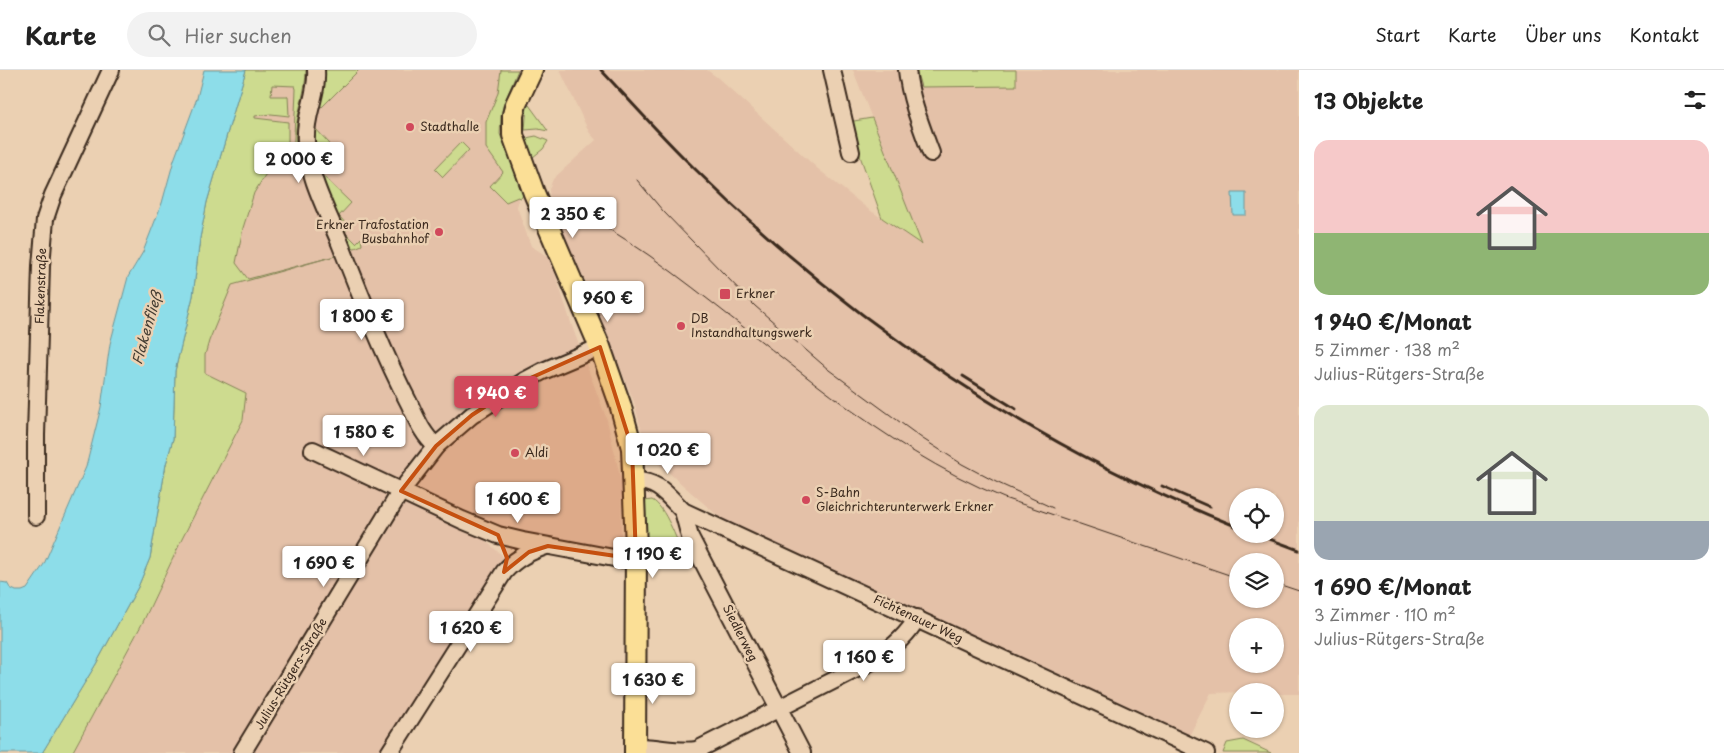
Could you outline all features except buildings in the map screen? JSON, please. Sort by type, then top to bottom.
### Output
[{"type":"main road","points":[[532,70],[516,104],[513,115],[513,134],[534,193],[600,348],[627,425],[632,448],[636,559],[635,750]]},
{"type":"street","name":"Flakenstraße","points":[[36,516],[36,436],[41,266],[45,219],[53,195],[111,70]]},
{"type":"street","points":[[316,70],[313,99],[306,125],[305,140],[312,173],[391,368],[424,434],[436,446]]},
{"type":"street","points":[[832,70],[851,152]]},
{"type":"street","points":[[907,70],[908,83],[930,153]]},
{"type":"street","name":"Julius-Rütgers-Straße","points":[[242,753],[401,491],[436,446],[472,414],[526,380],[543,371],[600,348]]},
{"type":"street","points":[[313,450],[498,535],[619,559],[636,559]]},
{"type":"street","name":"Fichtenauer Weg","points":[[634,481],[644,480],[655,484],[684,511],[1206,753]]},
{"type":"street","name":"Siedlerweg","points":[[684,511],[690,537],[802,753]]},
{"type":"street","points":[[498,535],[504,546],[507,558],[504,572]]},
{"type":"street","points":[[389,753],[504,572],[513,562],[529,552],[548,546]]},
{"type":"street","points":[[635,750],[650,746],[682,752],[697,750],[876,659],[888,651],[913,625],[917,618]]},
{"type":"highlighted area","points":[[600,347],[632,448],[636,559],[548,546],[529,552],[504,572],[507,558],[498,535],[401,491],[436,446],[472,415],[526,380]]},
{"type":"shaded area","points":[[246,70],[514,70],[492,142],[519,198],[517,207],[531,246],[550,258],[573,329],[607,420],[622,485],[621,549],[609,553],[471,528],[505,558],[501,571],[378,753],[72,753],[143,623],[182,539],[243,420],[175,371]]},
{"type":"shaded area","points":[[560,70],[707,70],[818,169],[868,209],[921,244],[853,70],[1299,70],[1299,694],[1284,694],[1284,683],[1229,683],[1229,692],[1211,693],[1187,740],[734,530],[652,458],[644,440],[634,402],[587,284],[550,205],[549,189],[553,179],[596,140],[589,132]]},
{"type":"green space","points":[[246,70],[306,70],[305,85],[296,129],[299,165],[293,161],[295,86],[272,85],[271,96],[288,96],[289,116],[271,114],[255,116],[255,118],[288,122],[288,148],[286,155],[280,151],[254,193],[243,228],[236,263],[248,279],[335,256],[232,285],[209,341],[205,355],[205,373],[246,393],[243,420],[182,539],[143,622],[72,753],[42,753],[96,664],[138,587],[150,558],[166,464],[173,439],[175,371],[193,296],[200,238],[207,202]]},
{"type":"green space","points":[[324,70],[359,70],[322,107],[320,105]]},
{"type":"green space","points":[[501,70],[518,70],[503,106],[500,134],[524,194],[521,198],[518,197],[506,202],[490,186],[503,172],[486,148],[486,122],[498,93]]},
{"type":"green space","points":[[916,70],[1016,70],[1016,86],[921,87]]},
{"type":"green space","points":[[527,105],[529,105],[548,131],[538,129],[525,130]]},
{"type":"green space","points":[[872,118],[922,245],[882,218],[848,122]]},
{"type":"green space","points":[[314,127],[329,143],[316,158],[324,166],[319,172],[313,146]]},
{"type":"green space","points":[[536,136],[548,141],[543,149],[533,157],[530,154],[526,138]]},
{"type":"green space","points":[[461,142],[469,150],[443,177],[435,169]]},
{"type":"green space","points":[[319,172],[351,203],[339,216],[349,227],[345,232],[356,243],[361,238],[362,245],[355,248],[350,247]]},
{"type":"green space","points":[[652,500],[666,516],[683,554],[666,565],[660,555],[645,540],[644,501]]},
{"type":"green space","points":[[1243,740],[1271,753],[1223,753],[1227,743]]},
{"type":"water","name":"Flakenfließ","points":[[204,70],[246,70],[207,202],[200,238],[193,296],[175,371],[173,439],[166,464],[150,558],[138,587],[96,664],[42,753],[0,753],[0,582],[7,583],[10,588],[16,591],[27,589],[44,564],[86,467],[101,407],[110,344],[128,277],[143,252],[162,203],[174,160],[197,98]]},
{"type":"water","points":[[1232,193],[1246,193],[1246,215],[1233,215]]},
{"type":"tram line","points":[[637,180],[663,211],[755,306],[829,370],[923,439],[962,464],[1053,508]]},
{"type":"tram line","points":[[577,209],[661,264],[831,396],[872,425],[958,477],[1004,498],[1229,575]]},
{"type":"tram line","points":[[1284,586],[1299,591]]},
{"type":"railway","points":[[601,70],[682,156],[754,224],[816,278],[881,328],[948,375],[1018,419],[1089,459],[1163,495],[1229,523]]},
{"type":"railway","points":[[963,376],[1016,409]]},
{"type":"railway","points":[[1162,486],[1210,507]]},
{"type":"railway","points":[[1280,543],[1299,550]]},
{"type":"place","name":"Stadthalle","points":[[410,127]]},
{"type":"place","name":"Erkner Trafostation Busbahnhof","points":[[439,232]]},
{"type":"place","name":"Erkner","points":[[725,294]]},
{"type":"place","name":"DB Instandhaltungswerk","points":[[681,326]]},
{"type":"place","name":"Aldi","points":[[515,453]]},
{"type":"place","name":"S-Bahn Gleichrichterunterwerk Erkner","points":[[806,500]]}]
